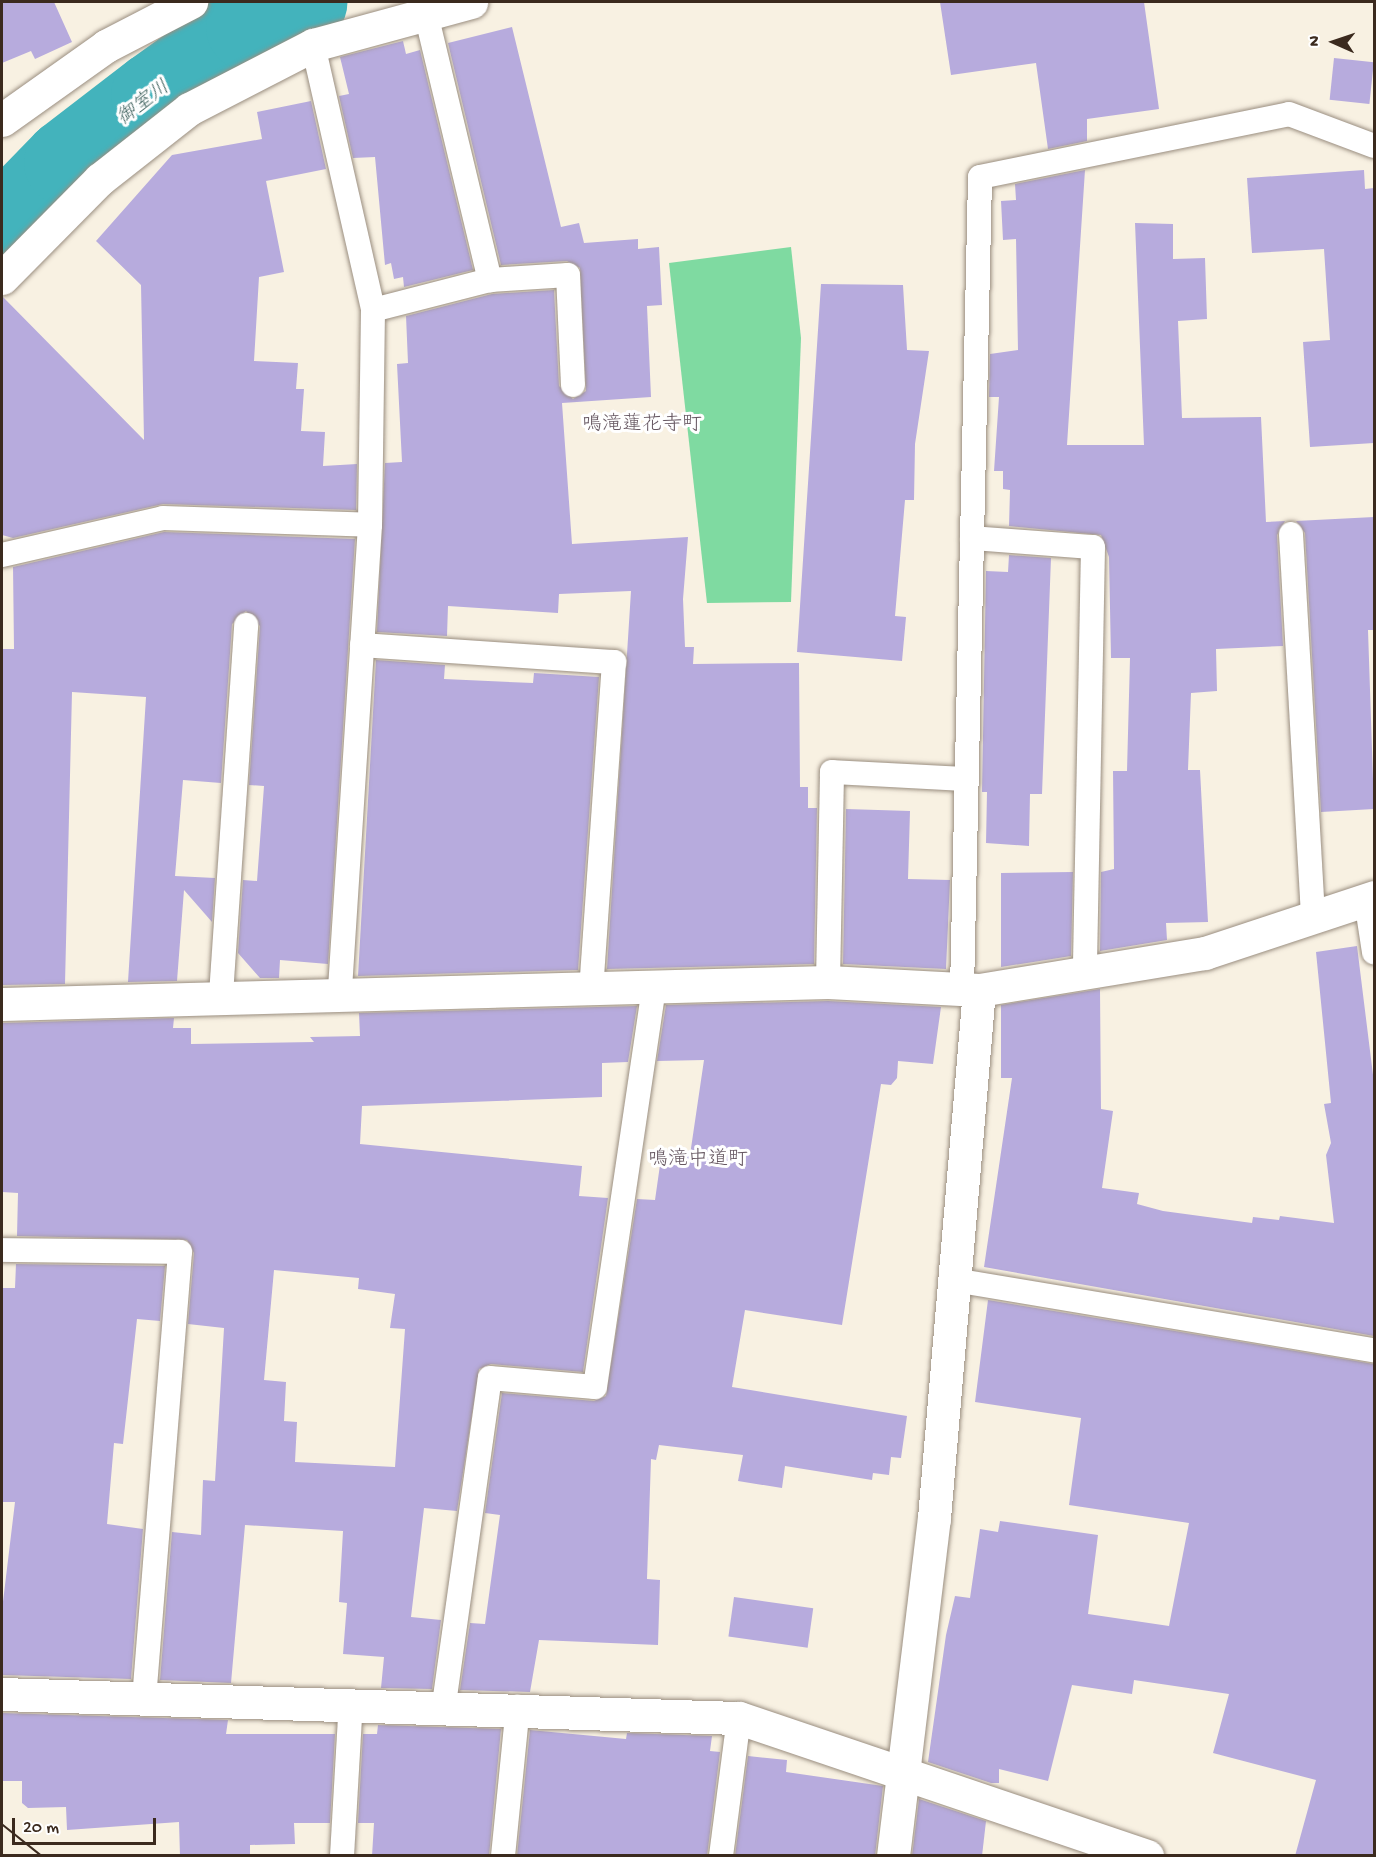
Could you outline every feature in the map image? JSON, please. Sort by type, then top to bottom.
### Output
[{"type":"street","points":[[2,120],[106,46],[191,2]]},
{"type":"street","points":[[2,278],[100,179],[189,109],[313,45],[471,2]]},
{"type":"street","points":[[2,1004],[221,995],[828,982],[971,990],[1205,953],[1370,899]]},
{"type":"street","points":[[893,1856],[907,1776],[954,1280],[971,990]]},
{"type":"street","points":[[2,1694],[444,1704],[739,1718],[1147,1856]]},
{"type":"lane","points":[[426,14],[490,280]]},
{"type":"lane","points":[[313,45],[373,310],[370,525],[339,992]]},
{"type":"lane","points":[[971,990],[967,779],[980,177],[1289,114],[1374,146]]},
{"type":"lane","points":[[373,310],[490,280],[567,275],[573,385]]},
{"type":"lane","points":[[2,555],[164,518],[370,525]]},
{"type":"lane","points":[[1291,534],[1313,917]]},
{"type":"lane","points":[[972,538],[1093,547],[1085,973]]},
{"type":"lane","points":[[221,995],[246,625]]},
{"type":"lane","points":[[362,645],[614,662],[591,987]]},
{"type":"lane","points":[[828,982],[831,772],[967,779]]},
{"type":"lane","points":[[1370,899],[1374,952]]},
{"type":"lane","points":[[444,1704],[490,1378],[595,1387],[654,986]]},
{"type":"lane","points":[[2,1250],[180,1252],[144,1697]]},
{"type":"lane","points":[[954,1280],[1374,1350]]},
{"type":"lane","points":[[342,1856],[351,1702]]},
{"type":"lane","points":[[503,1856],[518,1707]]},
{"type":"lane","points":[[721,1856],[739,1718]]},
{"type":"green space","points":[[791,247],[801,338],[791,602],[707,603],[669,263]]},
{"type":"building","points":[[2,2],[54,2],[72,42],[35,59],[31,51],[2,63]]},
{"type":"building","points":[[940,2],[1144,2],[1159,109],[1087,119],[1087,141],[1048,149],[1036,63],[951,75]]},
{"type":"building","points":[[512,27],[561,227],[579,223],[584,243],[638,239],[638,249],[659,247],[662,305],[647,306],[651,397],[562,403],[572,544],[688,537],[683,599],[685,647],[694,647],[693,664],[799,663],[800,787],[808,787],[808,808],[817,808],[814,964],[607,969],[631,591],[559,594],[558,613],[448,606],[447,636],[377,632],[385,463],[402,462],[397,364],[408,363],[406,316],[492,294],[554,290],[559,386],[573,399],[586,391],[580,268],[567,261],[501,265],[448,43]]},
{"type":"building","points":[[403,41],[406,54],[420,50],[473,270],[404,287],[403,277],[394,279],[391,263],[385,265],[375,157],[353,158],[339,96],[349,94],[340,57]]},
{"type":"building","points":[[1334,58],[1374,62],[1369,104],[1330,100]]},
{"type":"building","points":[[311,101],[326,169],[266,181],[284,272],[259,277],[254,361],[298,363],[296,389],[304,389],[301,431],[325,432],[323,466],[357,464],[356,510],[163,504],[13,538],[2,535],[2,296],[144,440],[141,285],[96,241],[172,155],[262,139],[257,112]]},
{"type":"building","points":[[1085,170],[1067,445],[1144,445],[1135,223],[1173,224],[1173,259],[1205,258],[1207,319],[1178,321],[1182,418],[1261,417],[1266,522],[1285,521],[1277,535],[1283,646],[1216,649],[1217,691],[1191,693],[1188,770],[1200,770],[1208,922],[1166,923],[1167,940],[1100,951],[1101,872],[1114,869],[1113,771],[1127,771],[1130,658],[1111,658],[1109,557],[1101,535],[1009,526],[1010,490],[1003,489],[1003,471],[994,471],[999,397],[989,397],[990,354],[1018,350],[1016,239],[1003,240],[1001,201],[1016,200],[1015,184]]},
{"type":"building","points":[[1364,170],[1365,189],[1374,188],[1374,443],[1310,447],[1303,342],[1330,340],[1324,249],[1252,253],[1247,178]]},
{"type":"building","points":[[821,284],[903,285],[907,350],[929,351],[915,444],[914,500],[905,500],[895,616],[906,617],[902,661],[797,652]]},
{"type":"building","points":[[1374,517],[1374,630],[1368,630],[1374,809],[1321,812],[1305,533],[1296,521]]},
{"type":"building","points":[[164,532],[355,539],[328,964],[280,960],[279,978],[260,978],[238,953],[243,880],[257,881],[264,786],[249,785],[260,626],[246,611],[232,624],[221,783],[183,780],[175,876],[215,878],[212,922],[184,890],[177,981],[128,982],[146,697],[72,692],[65,984],[2,985],[2,649],[14,649],[13,567]]},
{"type":"building","points":[[1009,555],[1051,558],[1042,794],[1030,794],[1029,846],[986,843],[987,792],[982,792],[986,571],[1008,572]]},
{"type":"building","points":[[376,660],[445,665],[444,679],[533,683],[534,673],[599,677],[578,970],[358,976]]},
{"type":"building","points":[[846,809],[910,811],[908,879],[950,880],[946,969],[843,964]]},
{"type":"building","points":[[1073,872],[1071,956],[1001,967],[1001,873]]},
{"type":"building","points":[[1357,946],[1374,1083],[1374,1336],[984,1267],[1012,1078],[1001,1078],[1001,1005],[1100,989],[1101,1109],[1113,1111],[1102,1188],[1139,1193],[1137,1204],[1163,1211],[1252,1223],[1253,1217],[1279,1220],[1280,1216],[1334,1223],[1326,1155],[1331,1143],[1324,1104],[1331,1103],[1316,952]]},
{"type":"building","points":[[828,1001],[941,1007],[933,1064],[898,1061],[897,1078],[891,1085],[881,1084],[842,1325],[745,1310],[732,1387],[907,1416],[901,1458],[891,1457],[889,1475],[873,1473],[872,1480],[785,1466],[782,1488],[738,1481],[743,1455],[659,1445],[656,1460],[651,1459],[647,1579],[660,1580],[658,1645],[539,1640],[530,1692],[460,1690],[470,1623],[485,1624],[500,1515],[485,1513],[502,1393],[594,1401],[606,1396],[637,1199],[655,1200],[662,1151],[690,1155],[704,1060],[657,1061],[666,1005]]},
{"type":"building","points":[[637,1006],[628,1062],[602,1063],[602,1097],[362,1106],[360,1144],[582,1166],[579,1196],[608,1198],[583,1372],[491,1364],[479,1369],[457,1511],[424,1508],[411,1617],[441,1620],[432,1689],[381,1688],[384,1657],[343,1654],[347,1603],[339,1602],[343,1531],[245,1525],[231,1683],[160,1680],[172,1532],[201,1535],[203,1480],[215,1481],[224,1328],[188,1324],[194,1253],[187,1240],[17,1236],[18,1193],[2,1192],[2,1023],[174,1018],[173,1028],[191,1028],[191,1044],[314,1042],[310,1037],[360,1036],[359,1013]],"holes":[[[274,1270],[359,1278],[358,1289],[395,1294],[390,1328],[405,1329],[395,1467],[295,1462],[297,1422],[284,1421],[286,1382],[264,1380]]]},
{"type":"building","points":[[16,1264],[165,1266],[160,1321],[137,1319],[123,1444],[114,1443],[107,1524],[143,1529],[131,1679],[2,1675],[2,1610],[15,1502],[2,1502],[2,1288],[15,1288]]},
{"type":"building","points":[[988,1300],[1374,1364],[1374,1856],[1295,1856],[1316,1780],[1213,1753],[1229,1694],[1134,1680],[1132,1694],[1072,1685],[1048,1781],[999,1769],[999,1783],[991,1783],[928,1762],[946,1635],[955,1596],[970,1598],[980,1529],[998,1532],[1000,1521],[1098,1535],[1088,1614],[1169,1626],[1189,1523],[1069,1505],[1081,1418],[975,1402]]},
{"type":"building","points":[[734,1597],[813,1608],[808,1648],[728,1637]]},
{"type":"building","points":[[2,1713],[228,1720],[226,1734],[335,1734],[330,1823],[294,1823],[295,1844],[250,1845],[250,1856],[180,1856],[179,1822],[67,1830],[66,1807],[28,1808],[22,1803],[22,1781],[2,1781]]},
{"type":"building","points":[[378,1725],[501,1729],[489,1856],[372,1856],[374,1823],[358,1823],[363,1734],[377,1734]]},
{"type":"building","points":[[530,1730],[626,1739],[627,1733],[712,1736],[710,1751],[720,1752],[707,1856],[517,1856]]},
{"type":"building","points":[[748,1756],[787,1760],[786,1772],[883,1786],[875,1856],[735,1856]]},
{"type":"building","points":[[919,1799],[986,1821],[982,1856],[912,1856]]},
{"type":"waterway","name":"御室川","points":[[2,229],[67,162],[154,95],[249,27],[303,2]]},
{"type":"tram line","points":[[2,1824],[42,1856]]},
{"type":"district","name":"鳴滝蓮花寺町","points":[[642,425]]},
{"type":"district","name":"鳴滝中道町","points":[[698,1160]]}]
